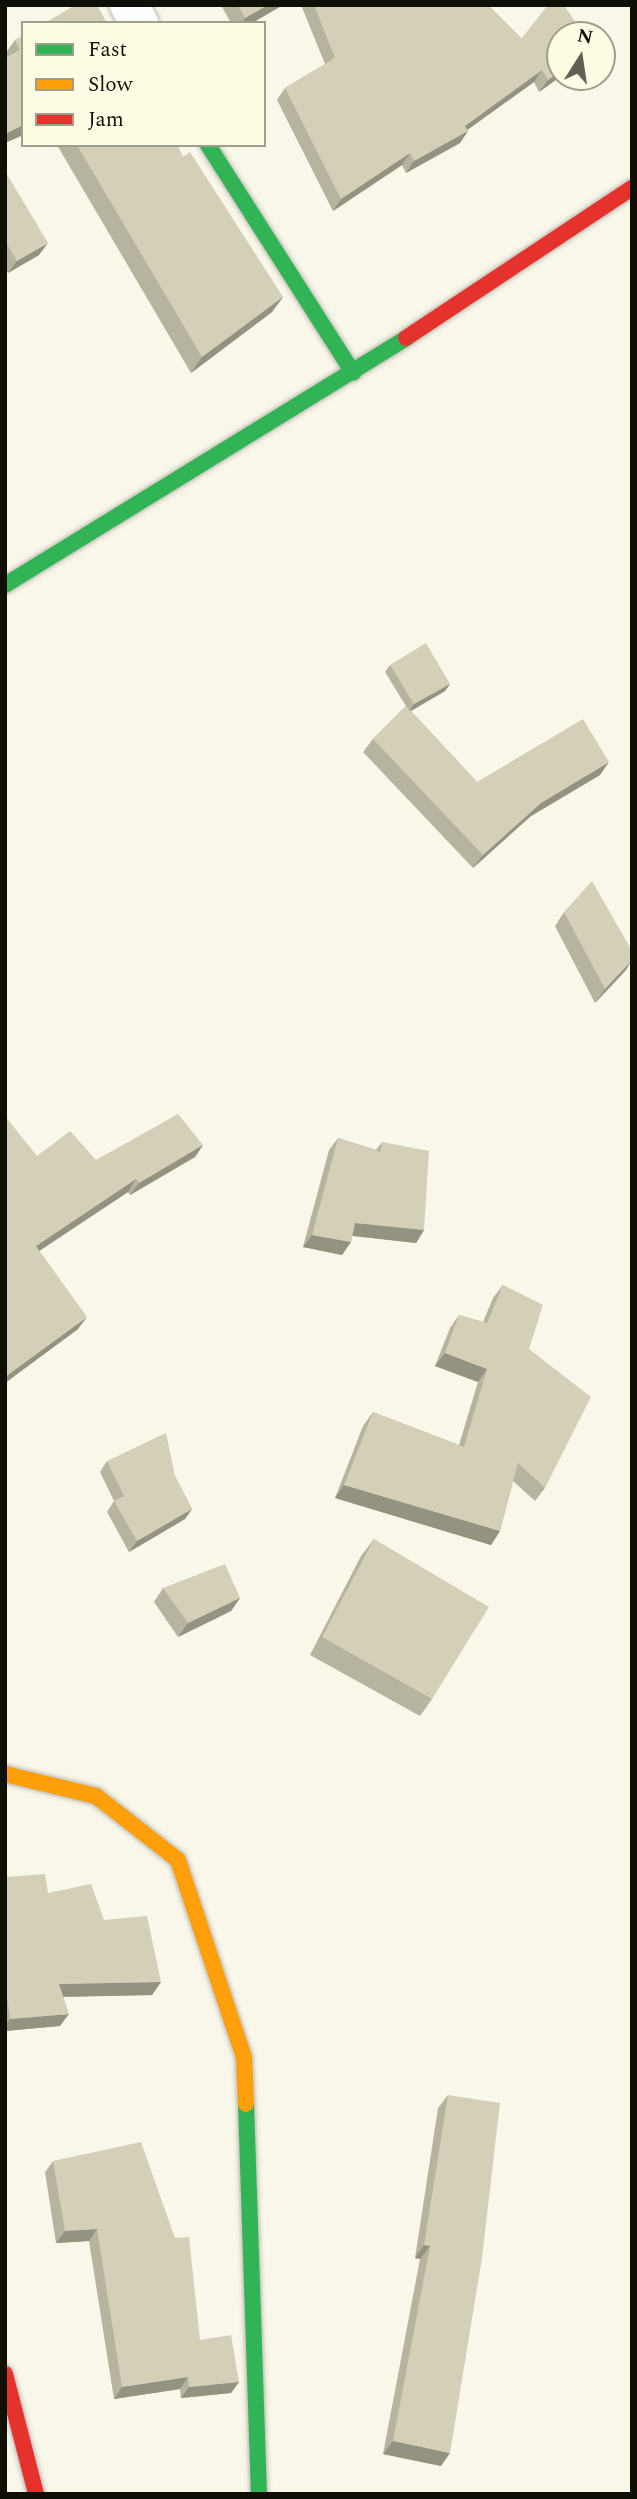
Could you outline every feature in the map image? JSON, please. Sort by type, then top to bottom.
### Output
[{"type":"street","points":[[129,5],[138,21]]},
{"type":"street","points":[[209,147],[353,373]]},
{"type":"street","points":[[5,585],[353,373],[632,188]]},
{"type":"street","points":[[5,1774],[96,1796],[177,1860],[244,2057],[259,2494]]},
{"type":"street","points":[[5,2374],[36,2494]]},
{"type":"building","points":[[75,5],[97,5],[106,21],[48,21]]},
{"type":"building","points":[[238,5],[268,5],[245,18]]},
{"type":"building","points":[[314,5],[488,5],[521,39],[548,5],[564,5],[575,21],[546,21],[546,77],[542,70],[465,126],[468,131],[414,161],[410,153],[341,199],[285,88],[335,58]]},
{"type":"building","points":[[21,37],[21,126],[5,134],[5,58],[20,50],[15,40]]},
{"type":"building","points":[[78,147],[178,147],[183,157],[190,152],[283,297],[202,357]]},
{"type":"building","points":[[5,171],[48,243],[17,261],[5,241]]},
{"type":"building","points":[[426,643],[450,684],[414,704],[390,665]]},
{"type":"building","points":[[406,706],[477,782],[583,719],[609,762],[541,803],[483,855],[373,739]]},
{"type":"building","points":[[592,881],[632,951],[632,960],[605,989],[564,912]]},
{"type":"building","points":[[178,1114],[203,1145],[139,1183],[136,1179],[36,1246],[87,1317],[5,1377],[5,1116],[37,1156],[70,1131],[96,1160]]},
{"type":"building","points":[[338,1138],[380,1152],[382,1142],[429,1151],[424,1230],[355,1223],[351,1242],[312,1235]]},
{"type":"building","points":[[503,1285],[543,1305],[529,1349],[591,1397],[545,1488],[518,1463],[500,1531],[344,1485],[373,1412],[464,1447],[487,1369],[445,1353],[459,1315],[487,1323]]},
{"type":"building","points":[[166,1433],[175,1476],[192,1509],[137,1541],[114,1501],[124,1496],[107,1461]]},
{"type":"building","points":[[374,1539],[489,1607],[432,1699],[322,1637]]},
{"type":"building","points":[[225,1564],[240,1598],[188,1623],[163,1588]]},
{"type":"building","points":[[45,1874],[48,1893],[91,1884],[104,1920],[147,1916],[161,1982],[59,1984],[69,2014],[10,2019],[5,1984],[5,1877]]},
{"type":"building","points":[[448,2095],[500,2103],[482,2258],[450,2453],[393,2441],[430,2246],[424,2245]]},
{"type":"building","points":[[141,2142],[175,2238],[189,2237],[200,2340],[231,2335],[239,2382],[189,2387],[188,2377],[122,2387],[97,2229],[65,2231],[53,2161]]},
{"type":"traffic: fast","points":[[209,147],[353,373]]},
{"type":"traffic: fast","points":[[5,585],[406,338]]},
{"type":"traffic: fast","points":[[246,2104],[259,2494]]},
{"type":"traffic: slow","points":[[5,1774],[96,1796],[178,1860],[244,2057],[246,2104]]},
{"type":"traffic: jam","points":[[406,338],[632,188]]},
{"type":"traffic: jam","points":[[5,2374],[36,2494]]}]
